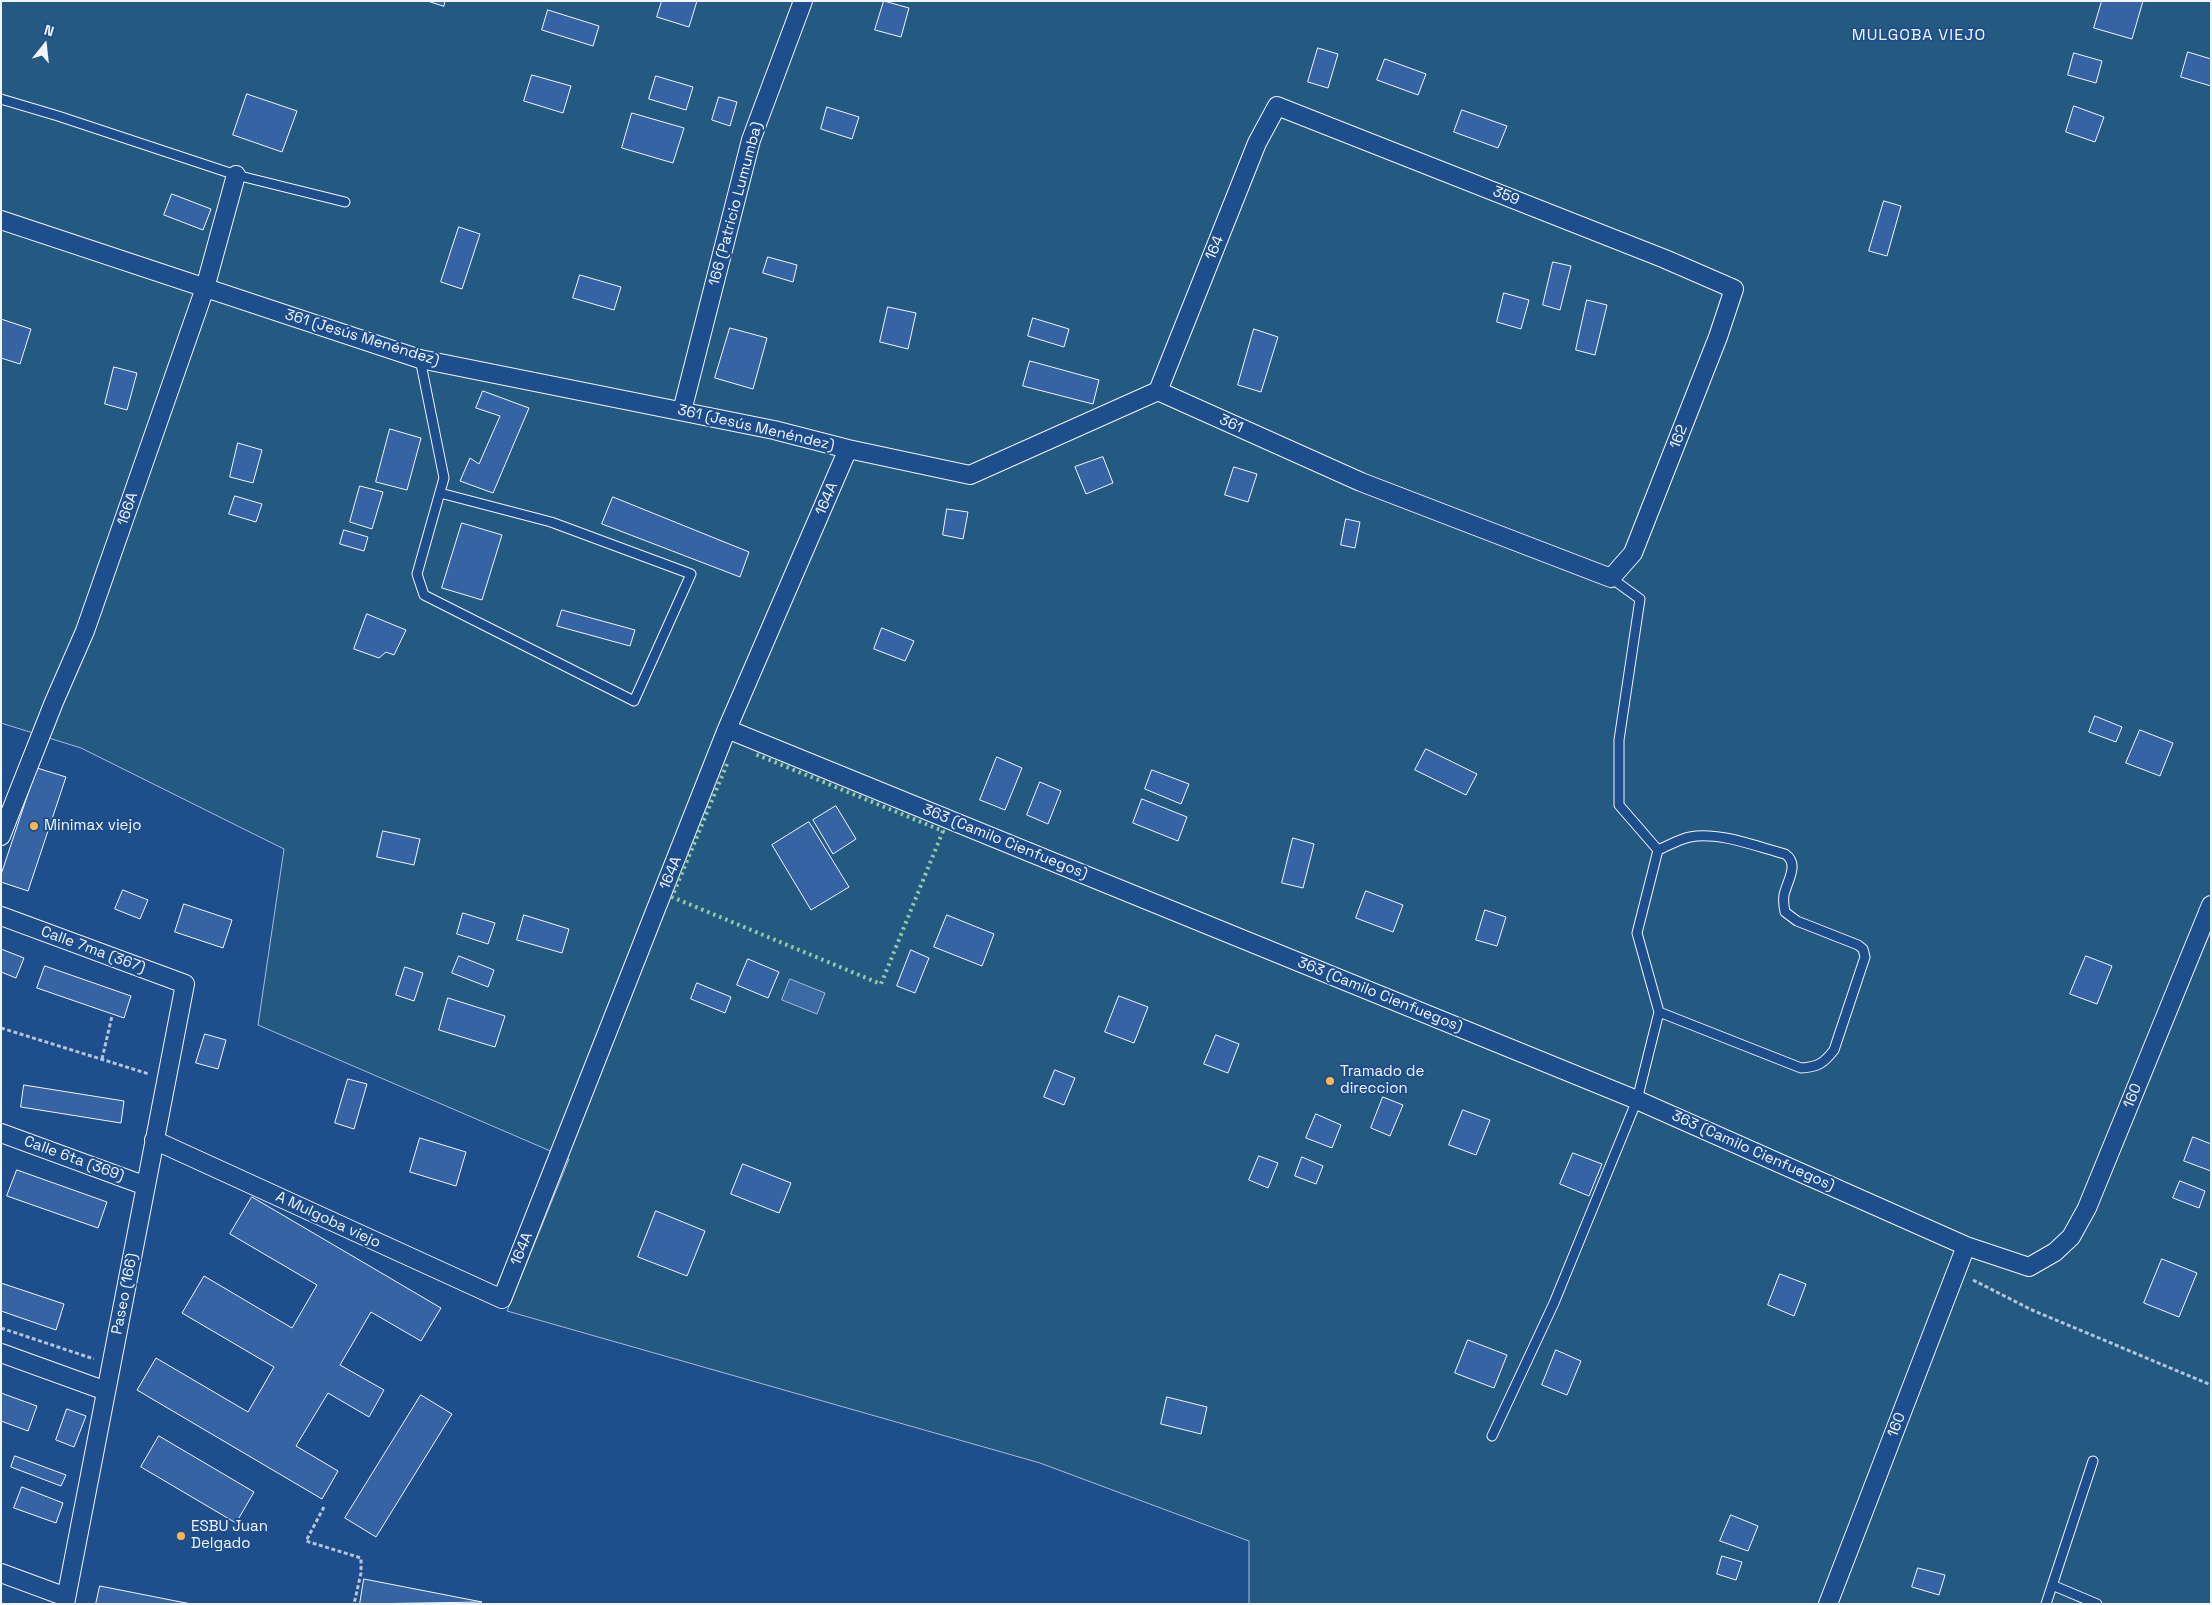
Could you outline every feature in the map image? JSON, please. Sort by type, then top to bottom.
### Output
[{"type":"street","name":"166 (Patricio Lumumba)","points":[[682,411],[752,140],[803,1]]},
{"type":"street","name":"359","points":[[1277,106],[1656,256],[1734,289]]},
{"type":"street","name":"164","points":[[1158,391],[1258,143],[1277,106]]},
{"type":"street","name":"166A","points":[[1,836],[54,702],[85,631],[205,288],[236,175]]},
{"type":"street","name":"361 (Jesús Menéndez)","points":[[1,220],[420,359],[774,430],[848,449]]},
{"type":"street","name":"162","points":[[1611,578],[1633,553],[1718,336],[1734,289]]},
{"type":"street","points":[[848,449],[970,475],[1158,391]]},
{"type":"street","name":"361","points":[[1158,391],[1362,482],[1611,578]]},
{"type":"street","name":"164A","points":[[502,1300],[727,729],[848,449]]},
{"type":"street","name":"363 (Camilo Cienfuegos)","points":[[727,729],[1637,1100],[1966,1246],[2029,1267]]},
{"type":"street","name":"160","points":[[2029,1267],[2055,1252],[2071,1237],[2087,1208],[2211,905]]},
{"type":"street","name":"Calle 7ma (367)","points":[[1,916],[185,984]]},
{"type":"street","name":"Paseo (166)","points":[[65,1600],[185,984]]},
{"type":"street","name":"Calle 6ta (369)","points":[[1,1133],[146,1186]]},
{"type":"street","name":"A Mulgoba viejo","points":[[154,1140],[502,1300]]},
{"type":"street","name":"160","points":[[1828,1604],[1966,1246]]},
{"type":"street","points":[[1,1353],[106,1391]]},
{"type":"street","points":[[1,1573],[65,1600]]},
{"type":"lane","points":[[1,99],[236,175],[345,202]]},
{"type":"lane","points":[[420,359],[444,478],[417,574],[424,595],[634,701],[691,574],[551,522],[440,494]]},
{"type":"lane","points":[[1611,578],[1640,599],[1619,740],[1619,805],[1658,850]]},
{"type":"lane","points":[[1658,850],[1689,837],[1702,835],[1715,836],[1785,854],[1790,857],[1793,865],[1783,897],[1785,912],[1796,922],[1858,945],[1865,957],[1834,1050],[1817,1067],[1801,1068],[1659,1012]]},
{"type":"lane","points":[[1492,1436],[1554,1303],[1637,1100],[1659,1012],[1637,933],[1658,850]]},
{"type":"lane","points":[[2046,1604],[2093,1461]]},
{"type":"lane","points":[[2052,1585],[2096,1604]]},
{"type":"path","points":[[102,1059],[112,1016]]},
{"type":"path","points":[[1,1028],[166,1080]]},
{"type":"path","points":[[1957,1272],[2032,1310],[2211,1385]]},
{"type":"path","points":[[1,1328],[103,1362]]},
{"type":"path","points":[[324,1507],[306,1541],[361,1558],[361,1573],[354,1604]]},
{"type":"shaded area","points":[[1,1],[2211,1],[2211,1604],[1249,1604],[1249,1541],[1040,1463],[507,1311],[569,1159],[258,1025],[284,849],[81,748],[1,723]]},
{"type":"shaded area","points":[[790,979],[825,993],[817,1014],[782,1000]]},
{"type":"building","points":[[428,1],[445,1],[444,6]]},
{"type":"building","points":[[662,1],[697,1],[689,27],[657,17]]},
{"type":"building","points":[[884,1],[909,8],[901,37],[875,30]]},
{"type":"building","points":[[2102,1],[2143,1],[2132,39],[2094,28]]},
{"type":"building","points":[[548,10],[599,26],[593,46],[542,30]]},
{"type":"building","points":[[1318,48],[1338,54],[1328,88],[1308,82]]},
{"type":"building","points":[[2188,52],[2211,59],[2211,86],[2181,77]]},
{"type":"building","points":[[2074,53],[2102,61],[2096,83],[2068,75]]},
{"type":"building","points":[[1385,59],[1426,74],[1418,95],[1377,80]]},
{"type":"building","points":[[532,75],[571,86],[563,113],[524,101]]},
{"type":"building","points":[[656,76],[693,87],[686,110],[649,99]]},
{"type":"building","points":[[247,94],[297,111],[282,152],[233,135]]},
{"type":"building","points":[[719,97],[737,102],[730,126],[712,120]]},
{"type":"building","points":[[2074,106],[2104,117],[2095,142],[2066,132]]},
{"type":"building","points":[[827,107],[859,117],[852,139],[821,129]]},
{"type":"building","points":[[1462,110],[1507,126],[1498,148],[1454,132]]},
{"type":"building","points":[[632,113],[684,128],[673,163],[622,148]]},
{"type":"building","points":[[172,194],[211,209],[203,230],[164,215]]},
{"type":"building","points":[[1884,201],[1901,206],[1887,256],[1869,251]]},
{"type":"building","points":[[459,227],[480,234],[462,289],[441,282]]},
{"type":"building","points":[[768,257],[797,265],[793,282],[763,273]]},
{"type":"building","points":[[1553,262],[1571,266],[1560,310],[1543,305]]},
{"type":"building","points":[[580,275],[621,287],[614,310],[573,298]]},
{"type":"building","points":[[1504,293],[1529,300],[1521,329],[1497,322]]},
{"type":"building","points":[[1587,300],[1607,305],[1595,355],[1576,350]]},
{"type":"building","points":[[888,307],[916,313],[908,349],[880,342]]},
{"type":"building","points":[[1033,318],[1069,329],[1064,347],[1028,336]]},
{"type":"building","points":[[1,319],[31,329],[20,364],[1,358]]},
{"type":"building","points":[[730,328],[767,338],[753,389],[715,378]]},
{"type":"building","points":[[1254,329],[1278,337],[1261,392],[1238,385]]},
{"type":"building","points":[[1030,361],[1099,380],[1093,404],[1023,386]]},
{"type":"building","points":[[114,367],[137,373],[127,410],[105,404]]},
{"type":"building","points":[[483,391],[529,408],[493,493],[460,481],[470,458],[479,464],[500,416],[476,408]]},
{"type":"building","points":[[390,429],[421,438],[407,490],[376,482]]},
{"type":"building","points":[[238,443],[262,450],[253,483],[230,477]]},
{"type":"building","points":[[1103,457],[1113,483],[1086,494],[1075,467]]},
{"type":"building","points":[[1234,467],[1257,474],[1248,502],[1225,495]]},
{"type":"building","points":[[360,486],[383,492],[372,529],[350,522]]},
{"type":"building","points":[[235,496],[262,504],[256,522],[229,514]]},
{"type":"building","points":[[613,497],[749,552],[740,577],[602,524]]},
{"type":"building","points":[[947,509],[968,512],[963,539],[943,535]]},
{"type":"building","points":[[1346,519],[1360,522],[1355,548],[1341,545]]},
{"type":"building","points":[[462,523],[502,535],[482,600],[442,588]]},
{"type":"building","points":[[344,530],[368,537],[364,551],[340,544]]},
{"type":"building","points":[[562,610],[635,630],[630,646],[557,626]]},
{"type":"building","points":[[367,614],[406,630],[394,655],[386,652],[379,658],[354,649]]},
{"type":"building","points":[[882,628],[914,641],[905,661],[874,649]]},
{"type":"building","points":[[2095,716],[2122,727],[2116,742],[2089,732]]},
{"type":"building","points":[[2140,730],[2173,743],[2160,776],[2126,763]]},
{"type":"building","points":[[1426,749],[1477,774],[1466,795],[1415,770]]},
{"type":"building","points":[[997,757],[1022,768],[1005,810],[980,800]]},
{"type":"building","name":"Minimax viejo","points":[[37,768],[66,777],[28,891],[1,882],[1,875]]},
{"type":"building","points":[[1152,770],[1189,784],[1181,804],[1145,789]]},
{"type":"building","points":[[1040,782],[1061,791],[1048,824],[1027,815]]},
{"type":"building","points":[[1142,799],[1187,817],[1178,841],[1133,823]]},
{"type":"building","points":[[836,806],[856,839],[833,854],[813,820]]},
{"type":"building","points":[[809,822],[849,887],[811,910],[772,845]]},
{"type":"building","points":[[383,831],[420,839],[414,865],[377,857]]},
{"type":"building","points":[[1293,838],[1314,844],[1303,888],[1282,883]]},
{"type":"building","points":[[123,890],[148,900],[140,919],[115,909]]},
{"type":"building","points":[[1366,891],[1403,905],[1393,932],[1356,918]]},
{"type":"building","points":[[184,904],[232,920],[223,948],[175,932]]},
{"type":"building","points":[[1485,910],[1506,917],[1497,946],[1476,940]]},
{"type":"building","points":[[463,913],[495,923],[488,944],[457,934]]},
{"type":"building","points":[[524,915],[569,929],[562,953],[517,940]]},
{"type":"building","points":[[947,915],[994,934],[982,966],[934,947]]},
{"type":"building","points":[[1,949],[24,958],[16,978],[1,972]]},
{"type":"building","points":[[911,950],[929,958],[915,993],[897,986]]},
{"type":"building","points":[[459,956],[494,970],[488,987],[452,973]]},
{"type":"building","points":[[2086,956],[2112,966],[2097,1004],[2070,994]]},
{"type":"building","points":[[748,959],[779,972],[768,998],[737,985]]},
{"type":"building","points":[[45,966],[131,996],[124,1018],[37,988]]},
{"type":"building","points":[[405,967],[423,973],[414,1001],[396,995]]},
{"type":"building","points":[[697,983],[731,997],[725,1013],[691,999]]},
{"type":"building","points":[[1119,996],[1148,1007],[1134,1043],[1105,1032]]},
{"type":"building","points":[[448,998],[505,1016],[495,1047],[439,1030]]},
{"type":"building","points":[[205,1034],[226,1040],[218,1069],[196,1063]]},
{"type":"building","points":[[1216,1035],[1239,1044],[1228,1073],[1204,1064]]},
{"type":"building","points":[[1055,1070],[1075,1078],[1064,1105],[1044,1097]]},
{"type":"building","points":[[348,1079],[367,1084],[354,1129],[335,1123]]},
{"type":"building","points":[[24,1085],[124,1101],[121,1123],[21,1107]]},
{"type":"building","points":[[1383,1097],[1403,1105],[1390,1136],[1371,1128]]},
{"type":"building","points":[[1463,1110],[1490,1120],[1476,1155],[1449,1145]]},
{"type":"building","points":[[1316,1114],[1341,1125],[1332,1148],[1306,1138]]},
{"type":"building","points":[[2193,1137],[2211,1144],[2211,1171],[2184,1161]]},
{"type":"building","points":[[420,1138],[466,1152],[456,1186],[410,1172]]},
{"type":"building","points":[[1573,1153],[1602,1164],[1589,1196],[1560,1184]]},
{"type":"building","points":[[1259,1156],[1278,1163],[1268,1188],[1249,1180]]},
{"type":"building","points":[[1302,1157],[1323,1166],[1316,1184],[1295,1176]]},
{"type":"building","points":[[743,1164],[791,1183],[779,1213],[731,1194]]},
{"type":"building","points":[[17,1170],[107,1202],[98,1228],[7,1196]]},
{"type":"building","points":[[2180,1181],[2205,1191],[2199,1208],[2173,1198]]},
{"type":"building","points":[[252,1197],[441,1308],[421,1341],[371,1312],[340,1365],[384,1390],[369,1417],[328,1393],[296,1446],[338,1471],[322,1499],[137,1390],[156,1358],[248,1412],[274,1367],[182,1313],[204,1276],[292,1328],[317,1285],[230,1234]]},
{"type":"building","points":[[656,1211],[705,1231],[687,1276],[638,1257]]},
{"type":"building","points":[[2162,1259],[2197,1273],[2179,1317],[2144,1303]]},
{"type":"building","points":[[1780,1274],[1806,1284],[1794,1316],[1768,1305]]},
{"type":"building","points":[[1,1283],[64,1304],[56,1330],[1,1311]]},
{"type":"building","points":[[1468,1340],[1507,1355],[1494,1388],[1455,1373]]},
{"type":"building","points":[[1556,1350],[1581,1361],[1567,1395],[1542,1385]]},
{"type":"building","points":[[1,1393],[37,1406],[28,1431],[1,1421]]},
{"type":"building","points":[[421,1395],[452,1414],[376,1537],[345,1518]]},
{"type":"building","points":[[1167,1397],[1207,1407],[1201,1434],[1161,1424]]},
{"type":"building","points":[[67,1409],[86,1416],[74,1447],[56,1440]]},
{"type":"building","points":[[159,1436],[254,1492],[236,1523],[141,1467]]},
{"type":"building","points":[[15,1456],[66,1475],[61,1486],[11,1467]]},
{"type":"building","points":[[22,1487],[63,1503],[56,1523],[14,1508]]},
{"type":"building","points":[[1731,1515],[1758,1526],[1748,1551],[1720,1541]]},
{"type":"building","points":[[1722,1556],[1742,1562],[1736,1580],[1717,1574]]},
{"type":"building","points":[[1918,1568],[1945,1575],[1939,1595],[1912,1587]]},
{"type":"building","points":[[364,1579],[482,1602],[360,1604]]},
{"type":"building","points":[[100,1586],[191,1604],[96,1604]]},
{"type":"hedge","points":[[727,764],[672,897],[881,984],[943,831],[755,754]]},
{"type":"place","name":"Minimax viejo","points":[[34,826]]},
{"type":"place","name":"Tramado de direccion","points":[[1330,1081]]},
{"type":"place","name":"ESBU Juan Delgado","points":[[181,1536]]},
{"type":"district","name":"MULGOBA VIEJO","points":[[1919,36]]}]
